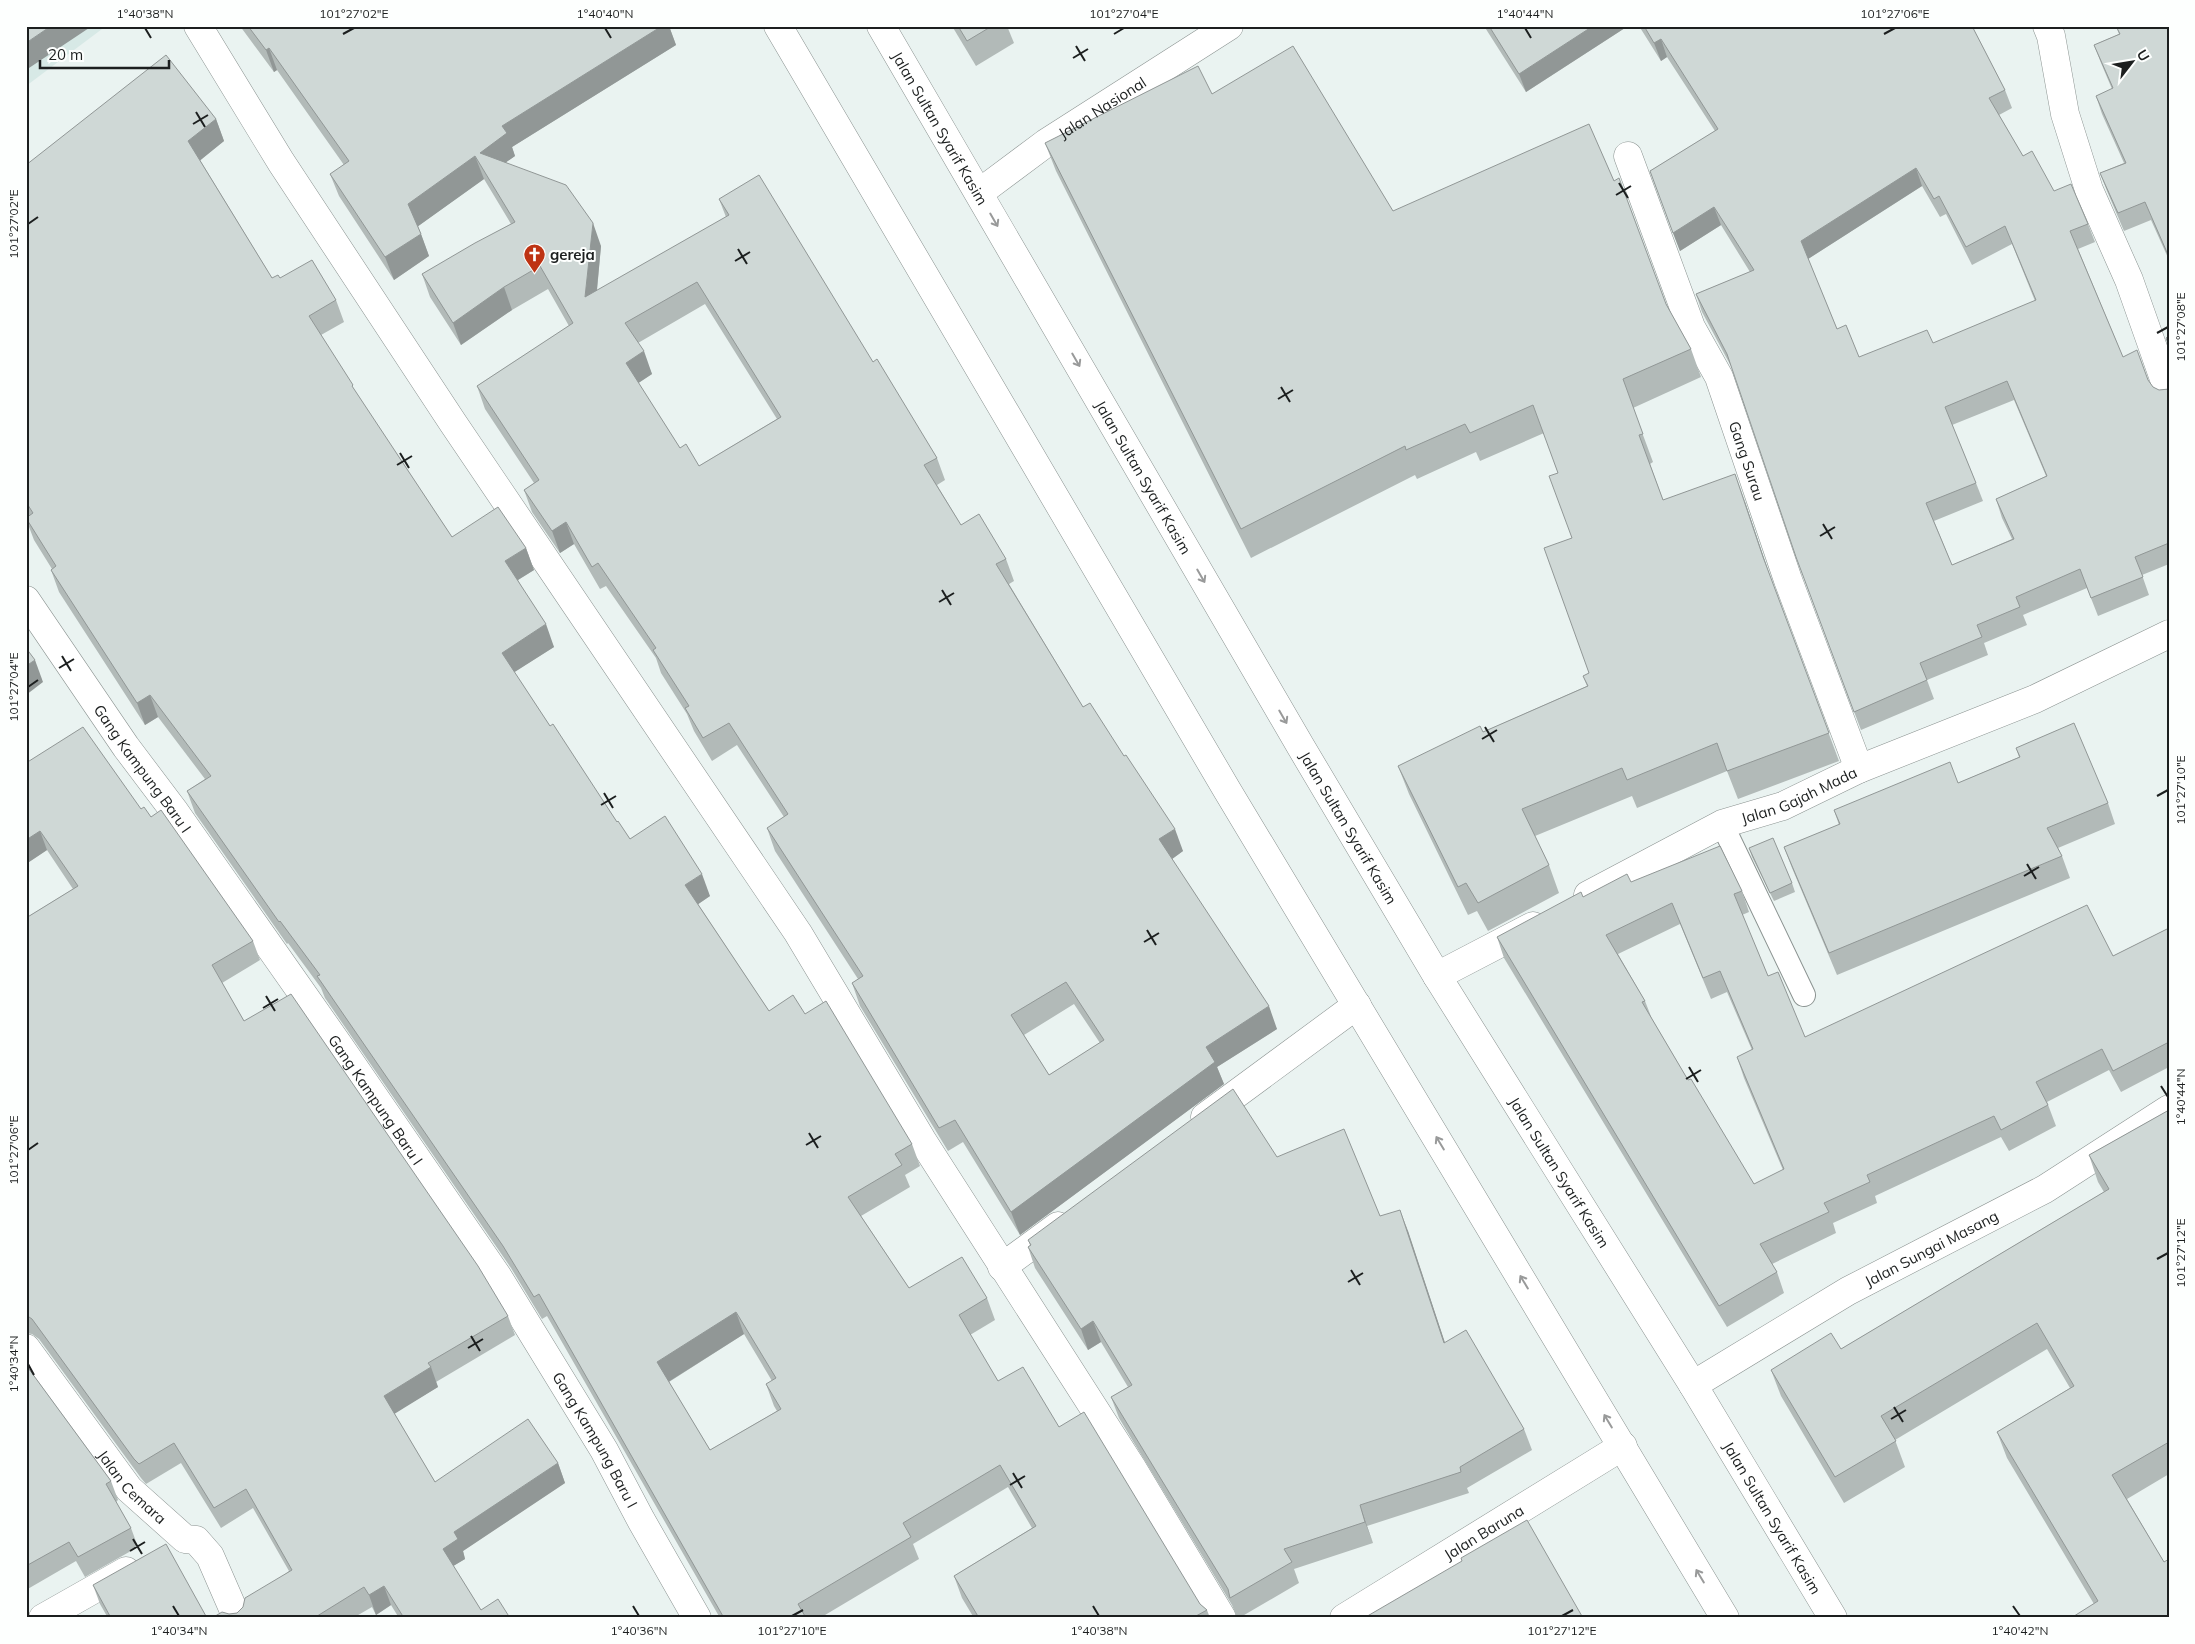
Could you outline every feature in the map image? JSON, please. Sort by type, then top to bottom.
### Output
[{"type":"street","points":[[198,26],[281,162],[448,414],[798,933],[922,1140],[1131,1466],[1222,1618]]},
{"type":"street","points":[[778,26],[1227,790],[1725,1618]]},
{"type":"street","name":"Jalan Sultan Syarif Kasim","points":[[881,26],[1301,747],[1437,976],[1693,1385],[1833,1618]]},
{"type":"street","name":"Jalan Nasional","points":[[979,193],[1046,144],[1228,26]]},
{"type":"street","points":[[2047,26],[2051,36],[2066,114],[2089,190],[2129,280],[2169,392]]},
{"type":"street","name":"Gang Surau","points":[[1628,156],[1691,327],[1722,384],[1788,580],[1859,769]]},
{"type":"street","name":"Gang Kampung Baru I","points":[[26,600],[126,747],[175,812],[335,1039],[498,1277],[604,1450],[697,1618]]},
{"type":"street","name":"Jalan Gajah Mada","points":[[1437,976],[1722,824],[1783,806],[1859,769],[2035,699],[2169,634]]},
{"type":"street","points":[[1184,1133],[1357,1005]]},
{"type":"street","name":"Jalan Sungai Masang","points":[[1693,1385],[1848,1291],[2045,1190],[2169,1109]]},
{"type":"street","points":[[1002,1267],[1081,1208]]},
{"type":"street","name":"Jalan Cemara","points":[[26,1348],[130,1489],[184,1539],[196,1540],[210,1556],[237,1618]]},
{"type":"street","name":"Jalan Baruna","points":[[1344,1618],[1623,1446]]},
{"type":"street","points":[[43,1618],[184,1539]]},
{"type":"lane","points":[[1722,824],[1804,995]]},
{"type":"shaded area","points":[[26,26],[106,26],[26,86]]},
{"type":"building","points":[[26,26],[51,26],[26,43]]},
{"type":"building","points":[[248,26],[662,26],[502,126],[507,133],[480,153],[566,185],[593,223],[585,297],[729,215],[719,199],[759,175],[873,362],[877,359],[937,458],[924,465],[961,525],[979,514],[1006,559],[996,564],[1083,707],[1090,703],[1175,829],[1159,839],[1269,1006],[1206,1047],[1215,1062],[1011,1212],[955,1120],[939,1128],[852,983],[863,976],[767,828],[788,814],[729,723],[703,738],[685,708],[689,706],[653,650],[656,648],[598,563],[592,567],[566,522],[552,531],[524,490],[539,480],[477,386],[573,323],[540,266],[504,287],[453,323],[422,274],[515,222],[475,156],[408,204],[421,234],[385,257],[330,174],[349,161],[269,48],[266,50]],"holes":[[[697,282],[781,417],[699,466],[686,444],[680,448],[626,363],[644,351],[625,323]],[[1066,982],[1104,1040],[1049,1075],[1011,1015]]]},
{"type":"building","points":[[958,26],[992,26],[967,41]]},
{"type":"building","points":[[1489,26],[1593,26],[1519,74]]},
{"type":"building","points":[[1644,26],[1972,26],[2005,90],[1989,98],[2023,156],[2032,151],[2054,191],[2071,184],[2088,224],[2070,231],[2123,357],[2137,350],[2148,380],[2153,387],[2159,390],[2169,389],[2169,543],[2135,557],[2143,577],[2091,598],[2080,569],[2016,597],[2020,607],[1977,625],[1982,637],[1920,663],[1927,680],[1854,712],[1796,557],[1727,354],[1696,294],[1754,270],[1714,207],[1673,233],[1650,171],[1718,129],[1661,39],[1654,43]],"holes":[[[1916,168],[1934,199],[1939,196],[1966,247],[2005,226],[2036,300],[1933,343],[1927,330],[1859,357],[1846,325],[1837,329],[1801,241]],[[2007,381],[2047,476],[1996,499],[2014,539],[1952,565],[1926,503],[1976,483],[1945,407]]]},
{"type":"building","points":[[2116,26],[2169,26],[2169,257],[2145,202],[2118,213],[2100,173],[2126,163],[2096,96],[2113,88],[2094,45],[2120,34]]},
{"type":"building","points":[[1293,46],[1393,211],[1589,124],[1614,181],[1619,178],[1666,304],[1691,349],[1623,379],[1643,434],[1639,435],[1663,500],[1735,474],[1763,557],[1829,733],[1727,771],[1717,743],[1627,780],[1622,768],[1522,809],[1549,865],[1478,903],[1466,883],[1458,887],[1398,766],[1480,726],[1483,732],[1588,686],[1583,676],[1589,673],[1544,548],[1572,538],[1549,476],[1558,473],[1533,405],[1470,433],[1465,424],[1406,450],[1405,446],[1241,529],[1045,143],[1198,66],[1212,94]]},
{"type":"building","points":[[166,55],[216,119],[188,141],[272,278],[278,275],[280,278],[312,260],[336,300],[309,316],[352,386],[452,537],[498,507],[526,548],[505,561],[546,624],[502,653],[550,726],[553,724],[630,839],[665,816],[702,874],[685,885],[769,1011],[793,995],[805,1014],[826,1001],[912,1144],[895,1154],[902,1165],[848,1197],[909,1288],[962,1257],[987,1298],[959,1315],[998,1381],[1023,1367],[1059,1427],[1084,1412],[1200,1604],[1207,1610],[1196,1616],[1197,1618],[979,1618],[954,1576],[1036,1526],[1000,1465],[903,1523],[911,1537],[798,1604],[806,1618],[724,1618],[539,1294],[534,1297],[503,1246],[317,976],[320,975],[279,922],[187,791],[211,776],[150,695],[137,703],[51,570],[56,566],[26,518],[33,513],[26,502],[26,165]],"holes":[[[736,1312],[776,1378],[766,1384],[781,1409],[710,1450],[657,1362]]]},
{"type":"building","points":[[26,648],[35,660],[26,666]]},
{"type":"building","points":[[2074,723],[2108,803],[2047,828],[2062,856],[1829,953],[1784,847],[1840,824],[1834,810],[1950,762],[1958,783],[2020,757],[2016,748]]},
{"type":"building","points":[[83,727],[141,809],[144,807],[151,817],[161,810],[253,941],[212,965],[244,1021],[291,994],[478,1266],[508,1316],[428,1363],[431,1367],[384,1396],[435,1482],[528,1419],[558,1463],[454,1532],[458,1539],[443,1549],[481,1610],[498,1599],[510,1618],[404,1618],[384,1586],[369,1595],[364,1587],[314,1618],[212,1618],[222,1612],[229,1614],[237,1613],[243,1607],[245,1598],[292,1570],[246,1489],[214,1508],[174,1443],[139,1464],[32,1319],[26,1315],[26,918],[78,886],[40,831],[26,840],[26,763]]},
{"type":"building","points":[[1773,838],[1792,883],[1770,893],[1749,848]]},
{"type":"building","points":[[1720,846],[1742,891],[1734,894],[1768,976],[1778,972],[1805,1037],[2087,905],[2113,956],[2169,928],[2169,1042],[2113,1071],[2102,1049],[2036,1082],[2048,1105],[2001,1130],[1994,1116],[1867,1175],[1870,1182],[1824,1203],[1829,1212],[1760,1244],[1777,1272],[1719,1306],[1497,937],[1581,892],[1583,897],[1627,874],[1631,882]],"holes":[[[1672,903],[1703,978],[1720,971],[1753,1049],[1737,1057],[1784,1169],[1754,1184],[1691,1079],[1688,1080],[1642,1002],[1645,1001],[1606,935]]]},
{"type":"building","points":[[1233,1089],[1277,1157],[1344,1129],[1380,1216],[1400,1210],[1444,1343],[1466,1330],[1524,1429],[1460,1467],[1461,1472],[1360,1505],[1365,1522],[1284,1549],[1292,1562],[1230,1598],[1228,1589],[1111,1397],[1132,1385],[1093,1321],[1081,1329],[1028,1247],[1031,1245],[1028,1240]]},
{"type":"building","points":[[2169,1110],[2169,1442],[2112,1475],[2164,1562],[2169,1559],[2169,1618],[2071,1618],[2098,1601],[1997,1432],[2074,1386],[2037,1323],[1881,1416],[1896,1441],[1835,1477],[1771,1370],[1831,1333],[1841,1349],[2109,1189],[2089,1155]]},
{"type":"building","points":[[26,1365],[111,1481],[106,1484],[131,1528],[78,1557],[69,1542],[26,1566]]},
{"type":"building","points":[[1527,1520],[1583,1618],[1364,1618],[1462,1561],[1461,1558]]},
{"type":"building","points":[[166,1544],[207,1618],[111,1618],[93,1585]]},
{"type":"place","name":"gereja","points":[[534,273]]}]
